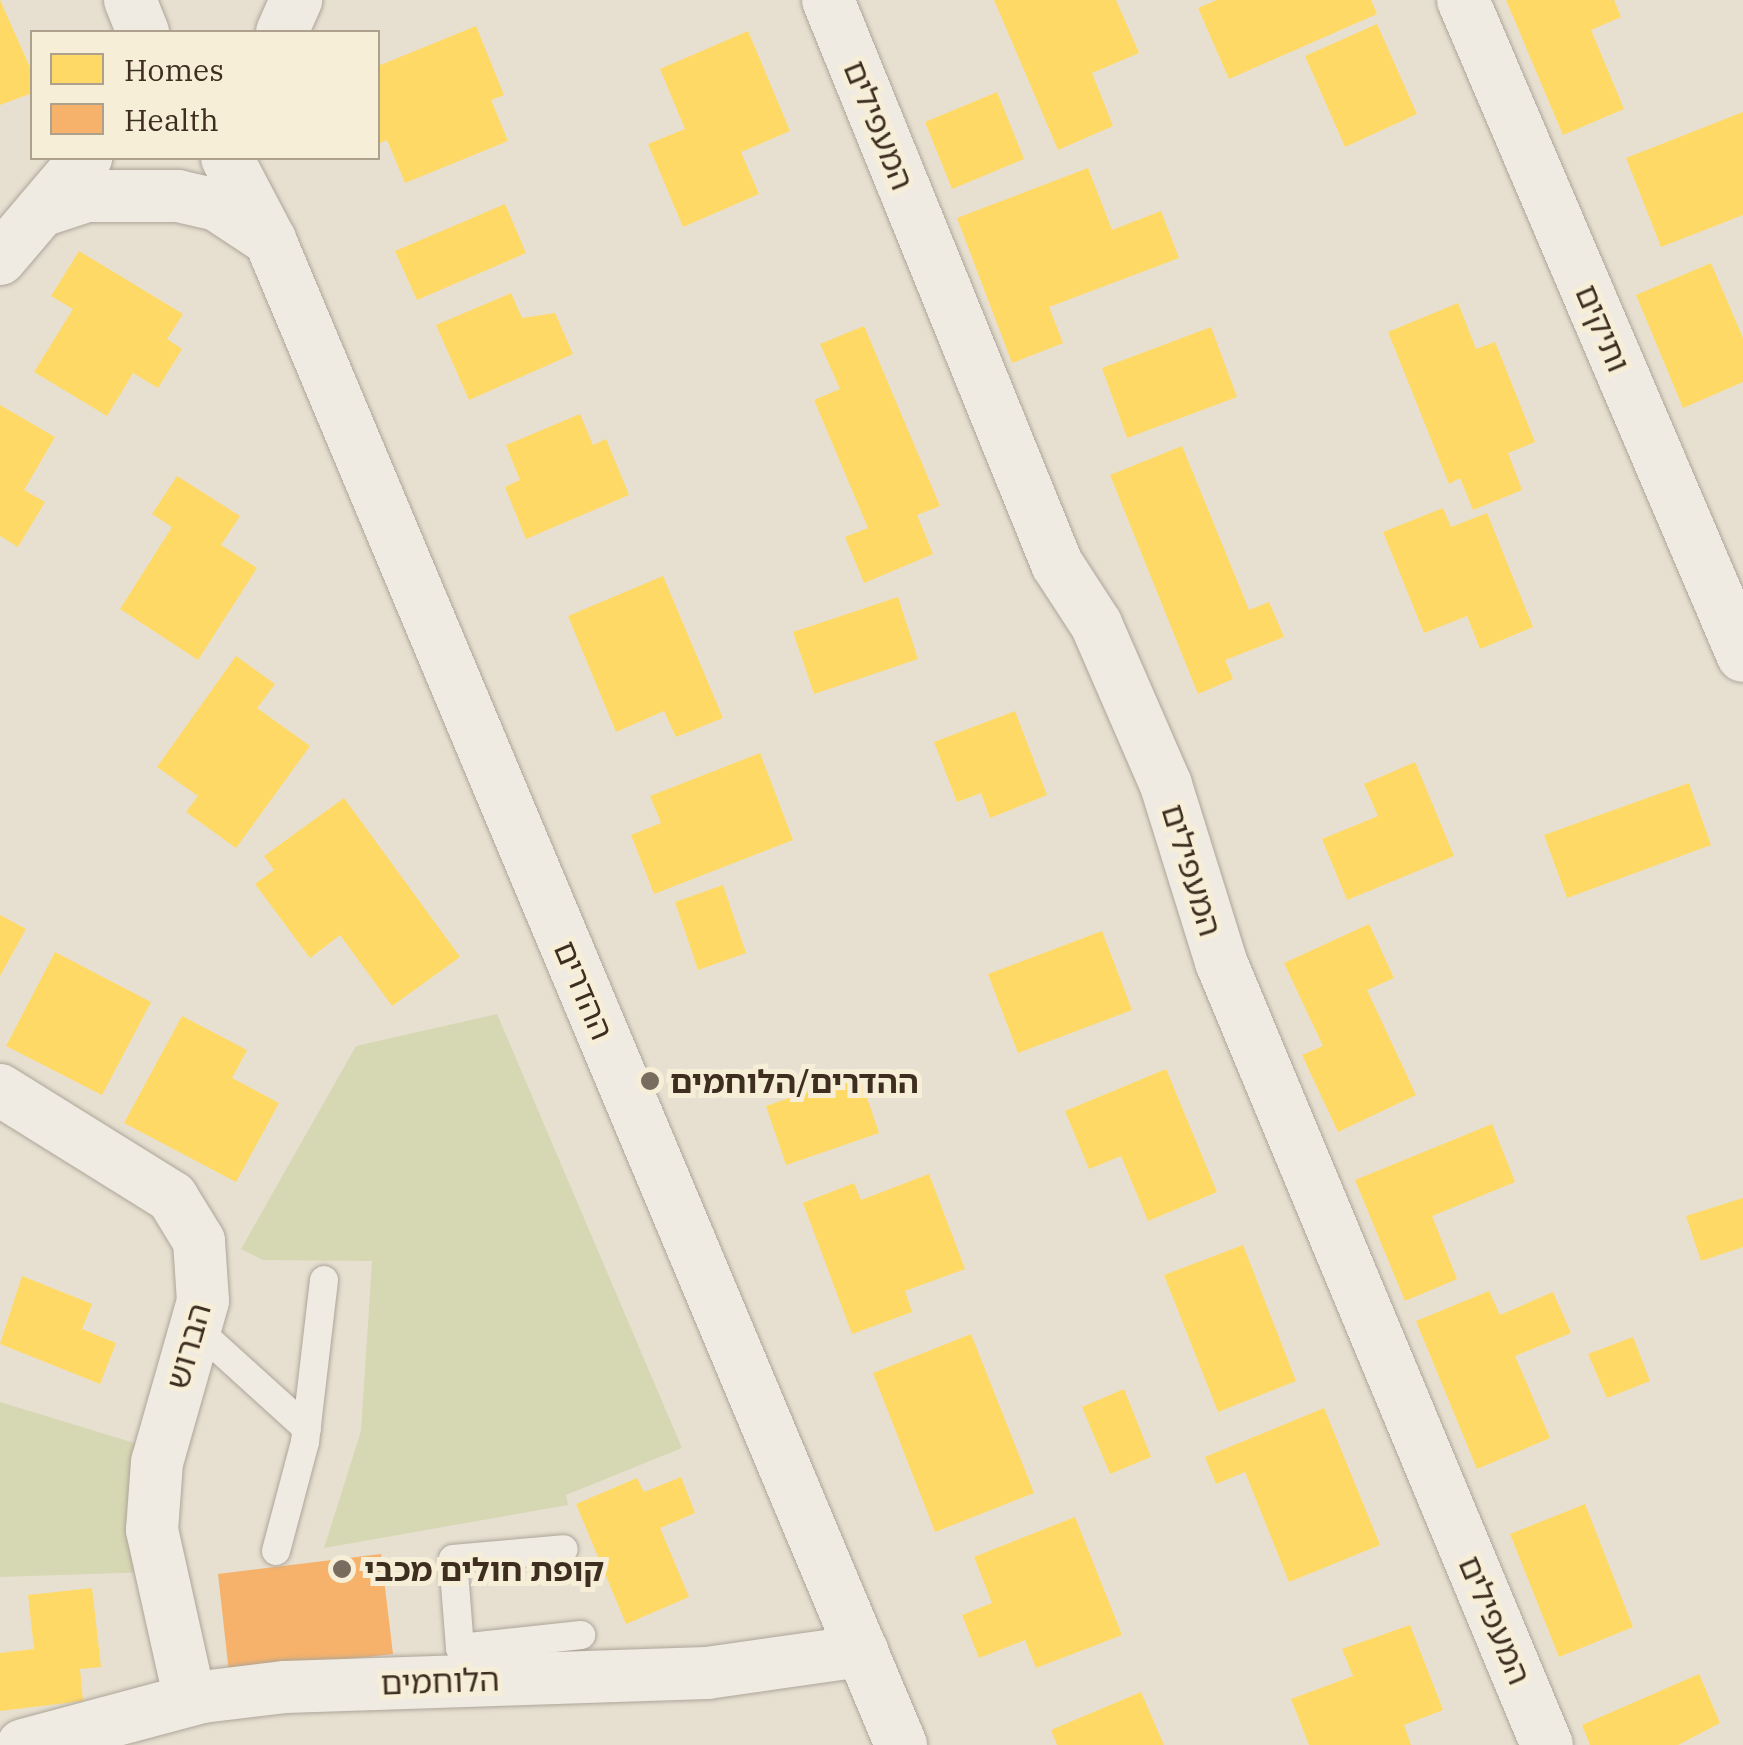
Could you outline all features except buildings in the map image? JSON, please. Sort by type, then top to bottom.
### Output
[{"type":"street","points":[[130,0],[142,30]]},
{"type":"street","name":"המעפילים","points":[[828,0],[1057,564],[1096,624],[1166,785],[1221,962],[1547,1745]]},
{"type":"street","name":"ותיקים","points":[[1463,0],[1728,578],[1743,656]]},
{"type":"street","points":[[0,259],[84,160]]},
{"type":"street","name":"ההדרים","points":[[228,160],[268,237],[902,1745]]},
{"type":"street","name":"ההדרים","points":[[250,160],[268,237]]},
{"type":"street","points":[[40,211],[87,196],[178,196],[217,205],[268,237]]},
{"type":"street","name":"הברוש","points":[[0,1090],[172,1196],[200,1241],[205,1275],[198,1330],[157,1462],[152,1530],[190,1700]]},
{"type":"street","name":"הלוחמים","points":[[22,1745],[190,1700],[285,1687],[745,1670],[862,1652]]},
{"type":"lane","points":[[276,1551],[307,1429],[324,1280]]},
{"type":"lane","points":[[198,1330],[307,1429]]},
{"type":"lane","points":[[460,1648],[453,1559],[564,1549]]},
{"type":"lane","points":[[460,1648],[581,1635]]},
{"type":"lane","points":[[460,1648],[508,1678]]},
{"type":"green space","points":[[497,1014],[682,1448],[566,1495],[568,1505],[324,1548],[361,1431],[372,1261],[263,1260],[241,1249],[356,1046]]},
{"type":"green space","points":[[0,1402],[164,1452],[151,1572],[0,1577]]},
{"type":"place","name":"ההדרים/הלוחמים","points":[[650,1081]]},
{"type":"place","name":"קופת חולים מכבי","points":[[342,1569]]}]
